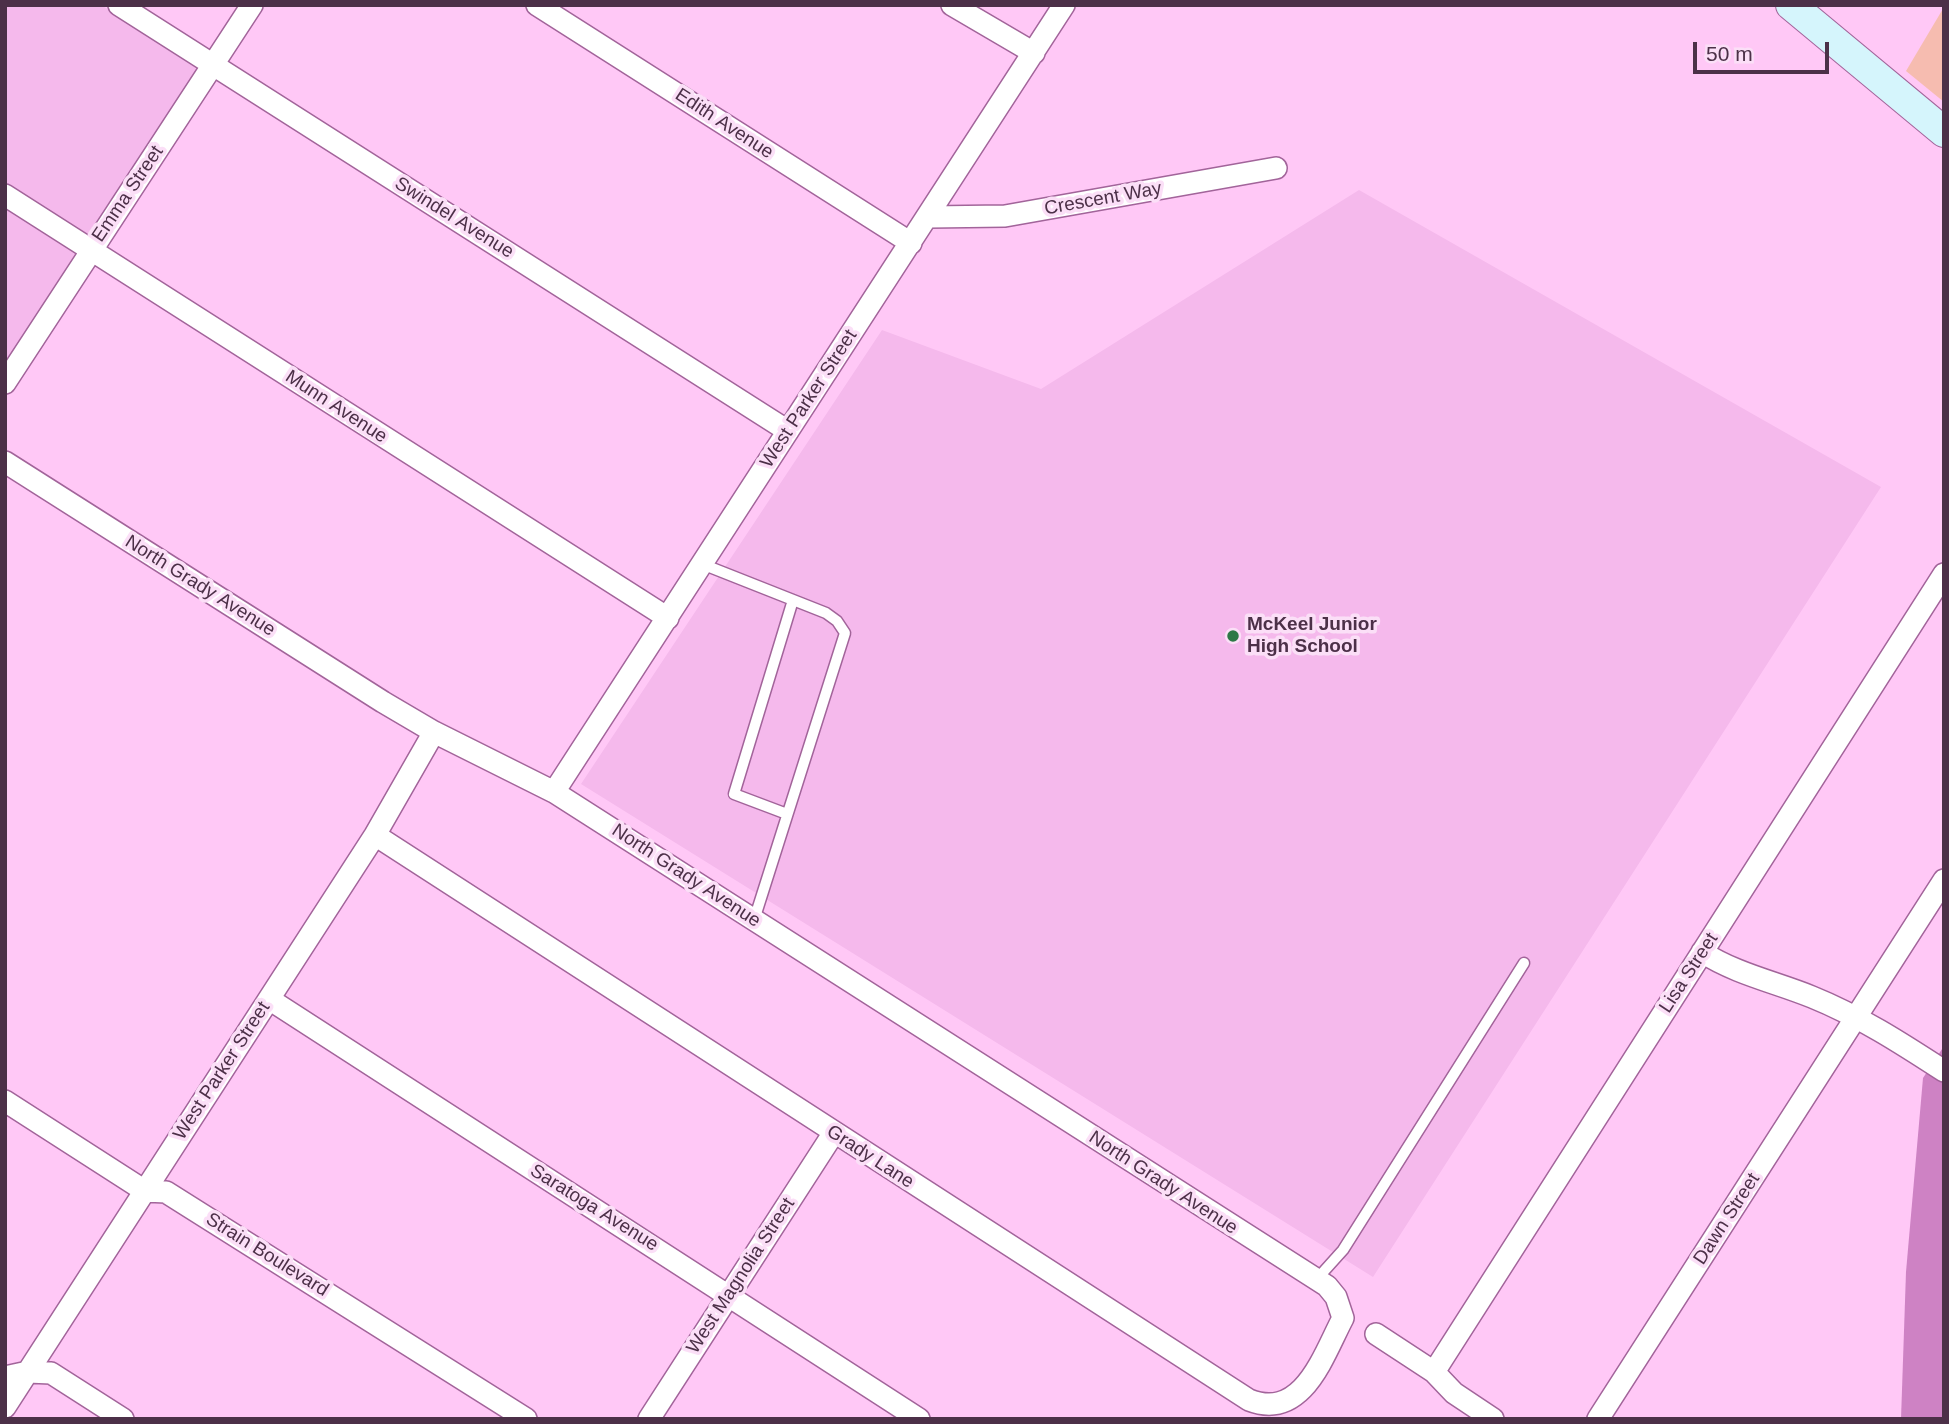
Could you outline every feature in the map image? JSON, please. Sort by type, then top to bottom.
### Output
[{"type":"street","name":"Swindel Avenue","points":[[119,5],[788,431]]},
{"type":"street","name":"Emma Street","points":[[5,383],[251,5]]},
{"type":"street","name":"Edith Avenue","points":[[537,5],[911,243]]},
{"type":"street","points":[[952,5],[1034,53]]},
{"type":"street","name":"West Parker Street","points":[[554,792],[1065,5]]},
{"type":"street","points":[[1791,5],[1944,132]]},
{"type":"street","name":"Crescent Way","points":[[929,217],[1005,216],[1276,168]]},
{"type":"street","name":"Munn Avenue","points":[[5,195],[668,618]]},
{"type":"street","name":"North Grady Avenue","points":[[5,462],[434,732],[554,792],[1316,1280],[1336,1297],[1343,1318]]},
{"type":"street","name":"Lisa Street","points":[[1434,1372],[1944,574]]},
{"type":"street","name":"West Parker Street","points":[[5,1407],[375,835],[434,732]]},
{"type":"street","name":"Grady Lane","points":[[375,835],[1249,1400],[1261,1405],[1277,1404],[1293,1398],[1306,1387],[1343,1318]]},
{"type":"street","name":"Dawn Street","points":[[1598,1419],[1944,880]]},
{"type":"street","points":[[1702,952],[1724,967],[1813,997],[1884,1031],[1935,1065]]},
{"type":"street","name":"Saratoga Avenue","points":[[269,999],[919,1419]]},
{"type":"street","name":"Strain Boulevard","points":[[5,1101],[145,1191],[166,1192],[526,1419]]},
{"type":"street","name":"West Magnolia Street","points":[[649,1419],[833,1133]]},
{"type":"street","points":[[1376,1334],[1434,1372],[1454,1393],[1493,1419]]},
{"type":"street","points":[[5,1377],[28,1372],[51,1373],[123,1419]]},
{"type":"lane","points":[[702,564],[826,614],[837,621],[845,633],[754,920]]},
{"type":"lane","points":[[787,814],[734,794],[793,600]]},
{"type":"lane","points":[[1316,1280],[1342,1250],[1524,962]]},
{"type":"shaded area","points":[[5,5],[101,5],[199,66],[88,236],[5,184]]},
{"type":"shaded area","points":[[1944,7],[1944,102],[1906,71]]},
{"type":"shaded area","name":"McKeel Junior High School","points":[[1359,190],[1881,487],[1373,1277],[581,784],[882,330],[1041,389]]},
{"type":"shaded area","points":[[5,206],[77,251],[5,364]]},
{"type":"shaded area","points":[[1944,1046],[1944,1419],[1901,1419],[1906,1272],[1923,1078]]},
{"type":"place","name":"McKeel Junior High School","points":[[1233,636]]}]
